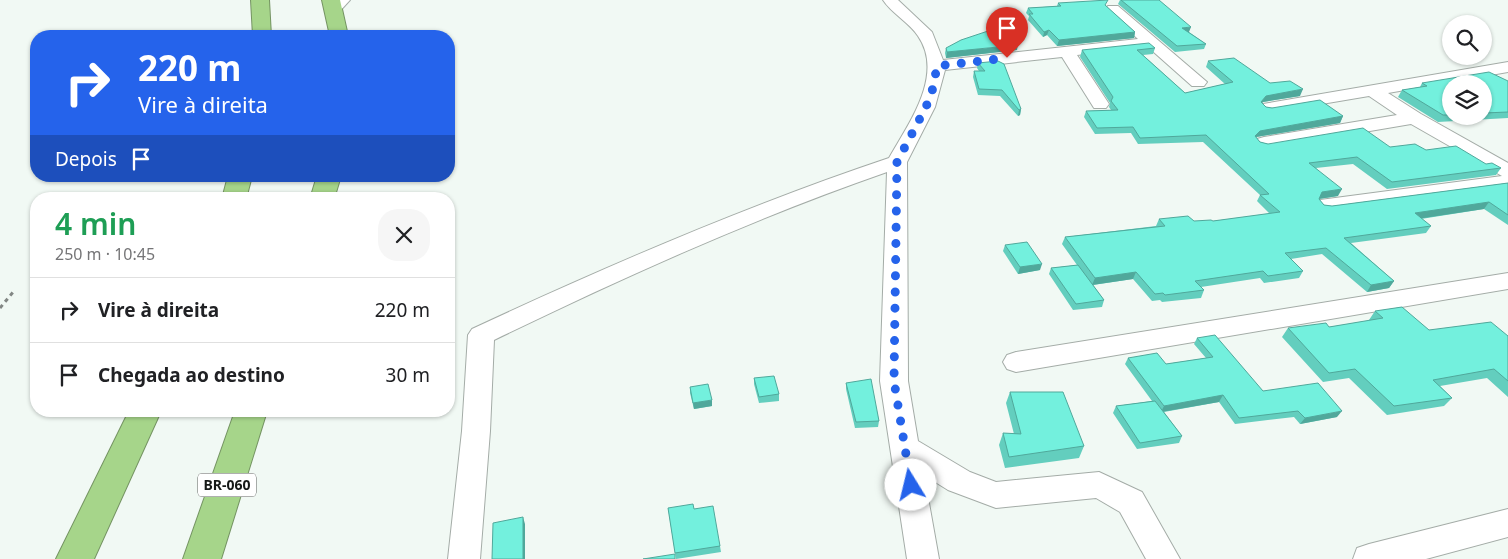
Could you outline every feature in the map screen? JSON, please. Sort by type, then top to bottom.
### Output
[{"type":"highway","points":[[260,0],[262,30]]},
{"type":"highway","points":[[336,3],[338,30]]},
{"type":"highway","points":[[75,559],[142,417]]},
{"type":"highway","name":"BR-060","points":[[202,559],[249,417]]},
{"type":"street","points":[[890,0],[926,35],[937,66],[933,88],[926,107],[897,162],[894,381],[924,559]]},
{"type":"street","points":[[1113,9],[1198,82]]},
{"type":"street","points":[[937,66],[1153,42]]},
{"type":"street","points":[[1066,51],[1100,104]]},
{"type":"street","points":[[1269,108],[1508,67]]},
{"type":"street","points":[[1373,91],[1414,118],[1508,171]]},
{"type":"street","points":[[1264,143],[1414,118]]},
{"type":"street","points":[[464,559],[476,431],[481,335],[600,278],[808,191],[897,162]]},
{"type":"street","points":[[1328,205],[1508,181]]},
{"type":"street","points":[[1016,362],[1508,281]]},
{"type":"street","points":[[905,448],[959,481],[996,495],[1099,485],[1131,502],[1164,559]]},
{"type":"street","points":[[1369,559],[1508,523]]},
{"type":"path","points":[[0,308],[14,291]]},
{"type":"building","points":[[1108,0],[1105,5],[1135,32],[1059,40],[1049,30],[1044,32],[1029,14],[1033,14],[1028,8],[1061,6],[1058,3]]},
{"type":"building","points":[[1121,0],[1159,0],[1191,27],[1182,28],[1206,44],[1177,46]]},
{"type":"building","points":[[991,30],[1018,45],[947,52],[946,48],[961,40]]},
{"type":"building","points":[[1149,43],[1155,48],[1137,50],[1185,93],[1233,82],[1208,61],[1234,58],[1270,83],[1290,81],[1303,89],[1266,96],[1261,102],[1266,107],[1272,108],[1320,100],[1343,116],[1260,131],[1255,136],[1260,142],[1268,144],[1363,128],[1390,147],[1415,144],[1426,150],[1456,146],[1486,164],[1492,163],[1501,168],[1392,182],[1357,157],[1309,163],[1342,189],[1322,192],[1319,199],[1324,205],[1332,206],[1508,183],[1508,215],[1489,202],[1415,213],[1431,226],[1344,238],[1394,281],[1371,285],[1326,248],[1285,253],[1303,271],[1268,276],[1263,271],[1195,281],[1204,290],[1165,295],[1163,293],[1155,294],[1136,272],[1095,278],[1065,237],[1165,226],[1159,219],[1188,216],[1194,221],[1213,221],[1280,212],[1260,195],[1269,194],[1206,135],[1140,138],[1133,127],[1097,128],[1086,111],[1118,110],[1111,101],[1113,97],[1082,50]]},
{"type":"building","points":[[998,61],[1004,64],[1021,109],[1019,110],[1002,90],[979,89],[974,71],[985,71],[978,63]]},
{"type":"building","points":[[1489,72],[1508,81],[1508,112],[1492,113],[1492,75],[1471,75]]},
{"type":"building","points":[[1442,80],[1442,114],[1402,90],[1427,86],[1422,83]]},
{"type":"building","points":[[1027,242],[1042,264],[1020,267],[1005,245]]},
{"type":"building","points":[[1078,265],[1104,300],[1076,304],[1051,268]]},
{"type":"building","points":[[1402,307],[1429,330],[1491,322],[1508,336],[1508,381],[1494,369],[1433,380],[1452,398],[1394,406],[1355,369],[1329,373],[1288,328],[1326,323],[1329,327],[1383,318],[1375,311]]},
{"type":"building","points":[[1215,335],[1263,391],[1318,383],[1342,411],[1305,418],[1298,411],[1239,418],[1223,395],[1164,406],[1128,358],[1157,353],[1166,364],[1213,357],[1197,338]]},
{"type":"building","points":[[774,376],[779,394],[759,397],[754,378]]},
{"type":"building","points":[[871,379],[879,421],[856,422],[846,383]]},
{"type":"building","points":[[708,384],[712,400],[693,403],[690,387]]},
{"type":"building","points":[[1010,392],[1063,392],[1084,446],[1009,457],[1003,433],[1021,434]]},
{"type":"building","points":[[1155,401],[1182,436],[1140,443],[1116,406]]},
{"type":"building","points":[[693,504],[694,509],[713,506],[720,546],[675,553],[668,508]]},
{"type":"building","points":[[523,517],[523,559],[492,559],[493,523]]},
{"type":"building","points":[[675,554],[675,559],[643,559]]},
{"type":"route","points":[[911,485],[894,381],[897,162],[926,107],[933,88],[937,66],[1007,58]]}]
